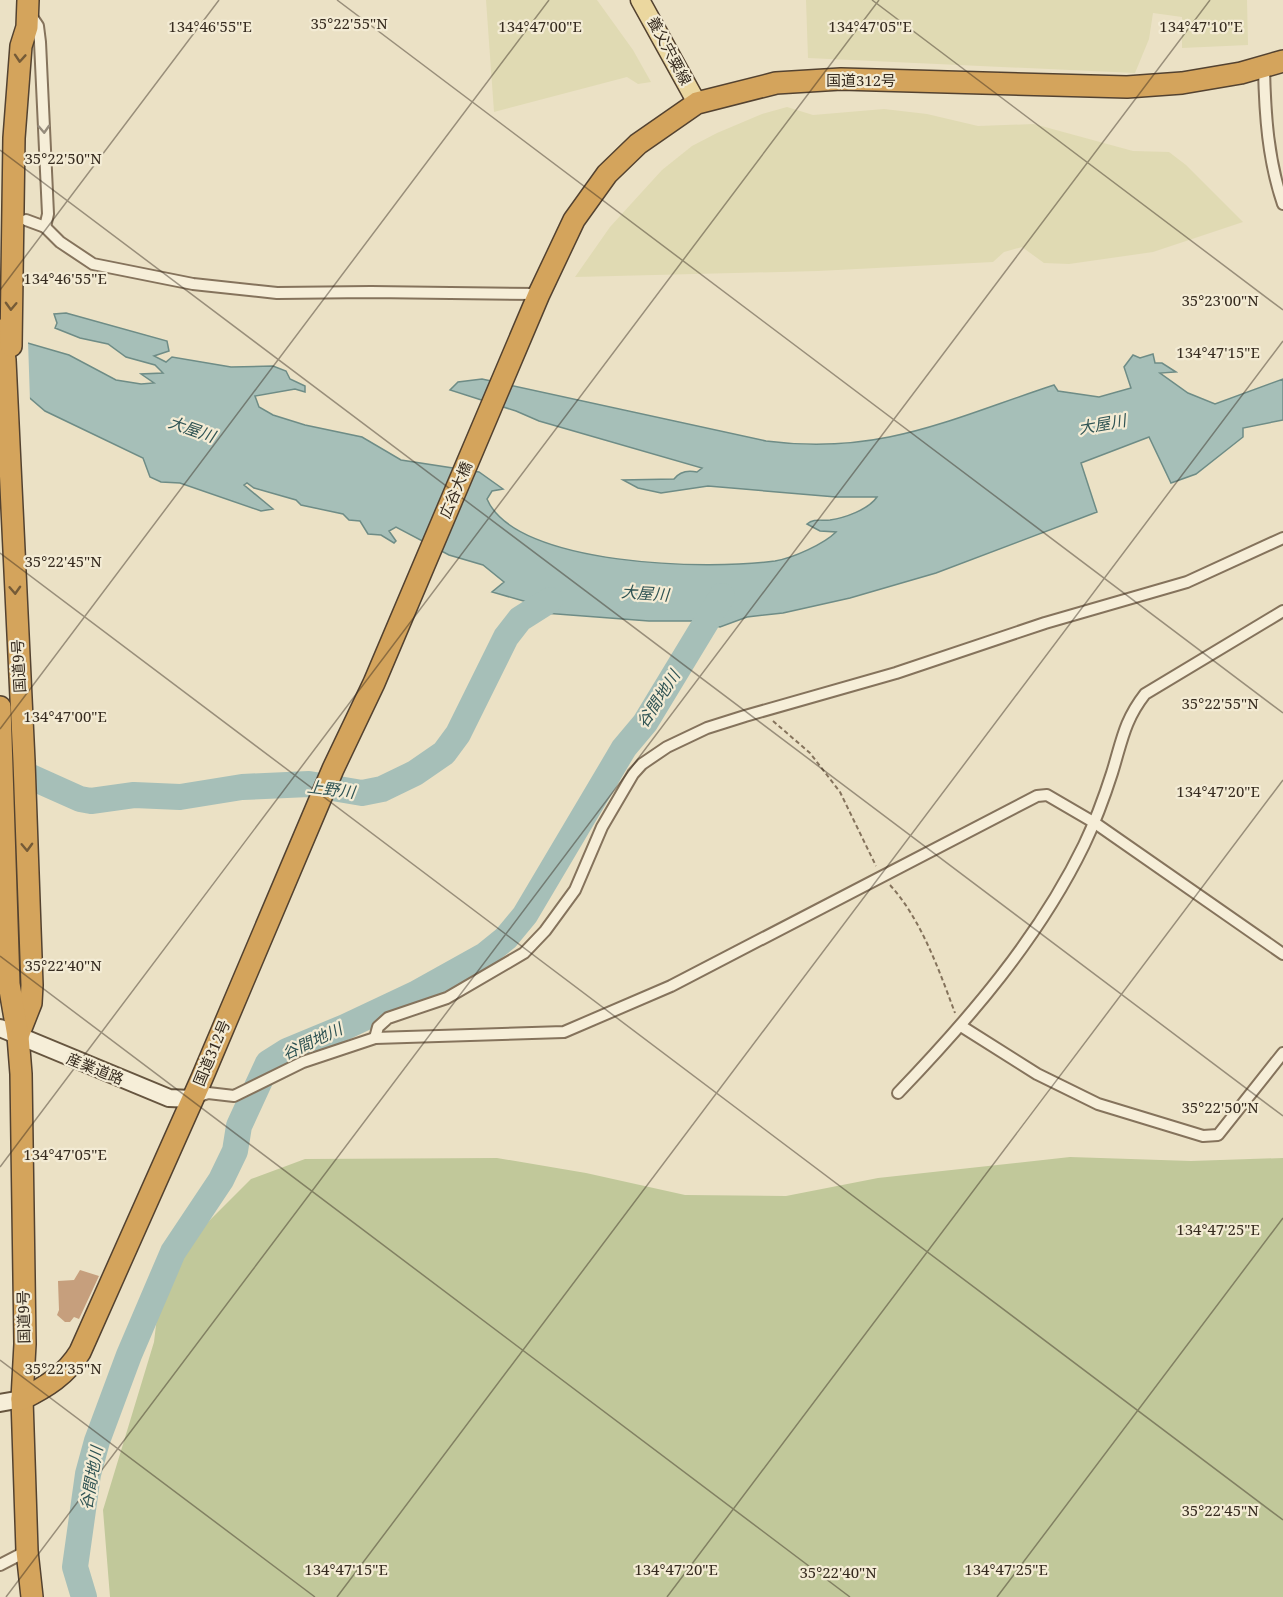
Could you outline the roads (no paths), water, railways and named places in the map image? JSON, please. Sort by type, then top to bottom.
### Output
[{"type":"highway","points":[[12,481],[11,328],[14,138],[21,46],[27,27],[28,6]]},
{"type":"highway","name":"国道312号","points":[[538,296],[574,220],[607,174],[638,144],[697,103],[776,83],[841,79],[1127,87],[1182,83],[1274,65]]},
{"type":"highway","name":"広谷大橋","points":[[374,683],[538,296]]},
{"type":"highway","points":[[0,330],[5,360],[12,481]]},
{"type":"highway","name":"国道9号","points":[[9,1032],[31,1003],[32,986],[12,481]]},
{"type":"highway","name":"国道312号","points":[[22,1399],[45,1387],[70,1368],[80,1352],[192,1099],[333,769],[374,683]]},
{"type":"highway","name":"国道9号","points":[[0,707],[9,1032],[25,1344],[22,1399],[27,1551],[32,1597]]},
{"type":"main road","name":"養父宍粟線","points":[[640,0],[697,103]]},
{"type":"street","points":[[28,6],[38,26],[40,42],[48,214],[45,227]]},
{"type":"street","points":[[1274,65],[1265,113],[1273,177],[1283,204]]},
{"type":"street","points":[[26,220],[45,227],[60,242],[93,264],[193,284],[277,293],[371,291],[538,296]]},
{"type":"street","points":[[375,1038],[378,1027],[388,1018],[447,998],[516,958],[545,932],[575,890],[602,827],[633,774],[642,764],[667,747],[707,728],[896,673],[1045,623],[1187,582],[1283,538]]},
{"type":"street","points":[[898,1093],[961,1026],[1043,918],[1095,823],[1124,729],[1130,714],[1145,694],[1174,674],[1283,611]]},
{"type":"street","points":[[192,1099],[208,1093],[234,1096],[303,1062],[375,1038],[564,1032],[671,986],[1037,796],[1047,795],[1095,823],[1283,954]]},
{"type":"street","points":[[961,1026],[1037,1074],[1098,1104],[1203,1136],[1218,1135],[1283,1053]]},
{"type":"street","name":"産業道路","points":[[9,1032],[169,1098],[192,1099]]},
{"type":"street","points":[[0,1403],[22,1399]]},
{"type":"street","points":[[0,1565],[27,1551]]},
{"type":"water","name":"大屋川","points":[[66,313],[167,341],[169,351],[154,356],[166,362],[172,357],[231,367],[273,366],[286,371],[290,379],[305,386],[305,392],[295,389],[255,396],[259,407],[273,415],[305,425],[362,437],[401,460],[479,472],[503,489],[492,491],[487,499],[505,522],[535,539],[574,551],[618,559],[663,563],[745,564],[790,557],[816,546],[836,532],[820,531],[807,524],[815,520],[830,520],[849,515],[868,506],[877,497],[836,497],[708,486],[661,493],[638,488],[623,480],[674,479],[687,471],[697,472],[702,468],[539,421],[516,411],[450,390],[458,382],[482,379],[766,441],[807,444],[844,443],[880,439],[947,422],[1054,385],[1058,391],[1099,397],[1131,388],[1124,367],[1133,355],[1140,358],[1153,354],[1155,363],[1162,363],[1176,372],[1160,373],[1188,393],[1215,404],[1283,379],[1283,420],[1243,428],[1243,437],[1196,474],[1171,483],[1149,437],[1081,463],[1097,512],[936,573],[850,598],[783,613],[747,617],[720,627],[694,621],[649,621],[544,613],[520,620],[534,604],[492,592],[504,582],[483,565],[449,555],[396,527],[389,531],[396,541],[394,543],[381,535],[368,534],[360,521],[349,520],[343,514],[301,505],[296,500],[254,488],[247,483],[244,485],[273,509],[261,511],[180,483],[161,482],[150,477],[143,458],[45,411],[24,393],[0,335],[69,355],[116,380],[141,384],[154,383],[141,374],[163,373],[155,365],[126,357],[108,344],[80,338],[55,328],[57,323],[54,314]]},
{"type":"waterway","name":"谷間地川","points":[[84,1597],[75,1567],[88,1474],[97,1441],[129,1355],[173,1252],[221,1180],[235,1151],[239,1126],[268,1063],[287,1051],[415,994],[485,955],[506,938],[525,915],[624,748],[645,723],[722,596]]},
{"type":"waterway","name":"上野川","points":[[4,765],[80,799],[91,801],[134,795],[180,797],[242,787],[309,784],[362,793],[382,789],[415,773],[444,753],[458,734],[506,637],[520,619],[550,600]]}]
